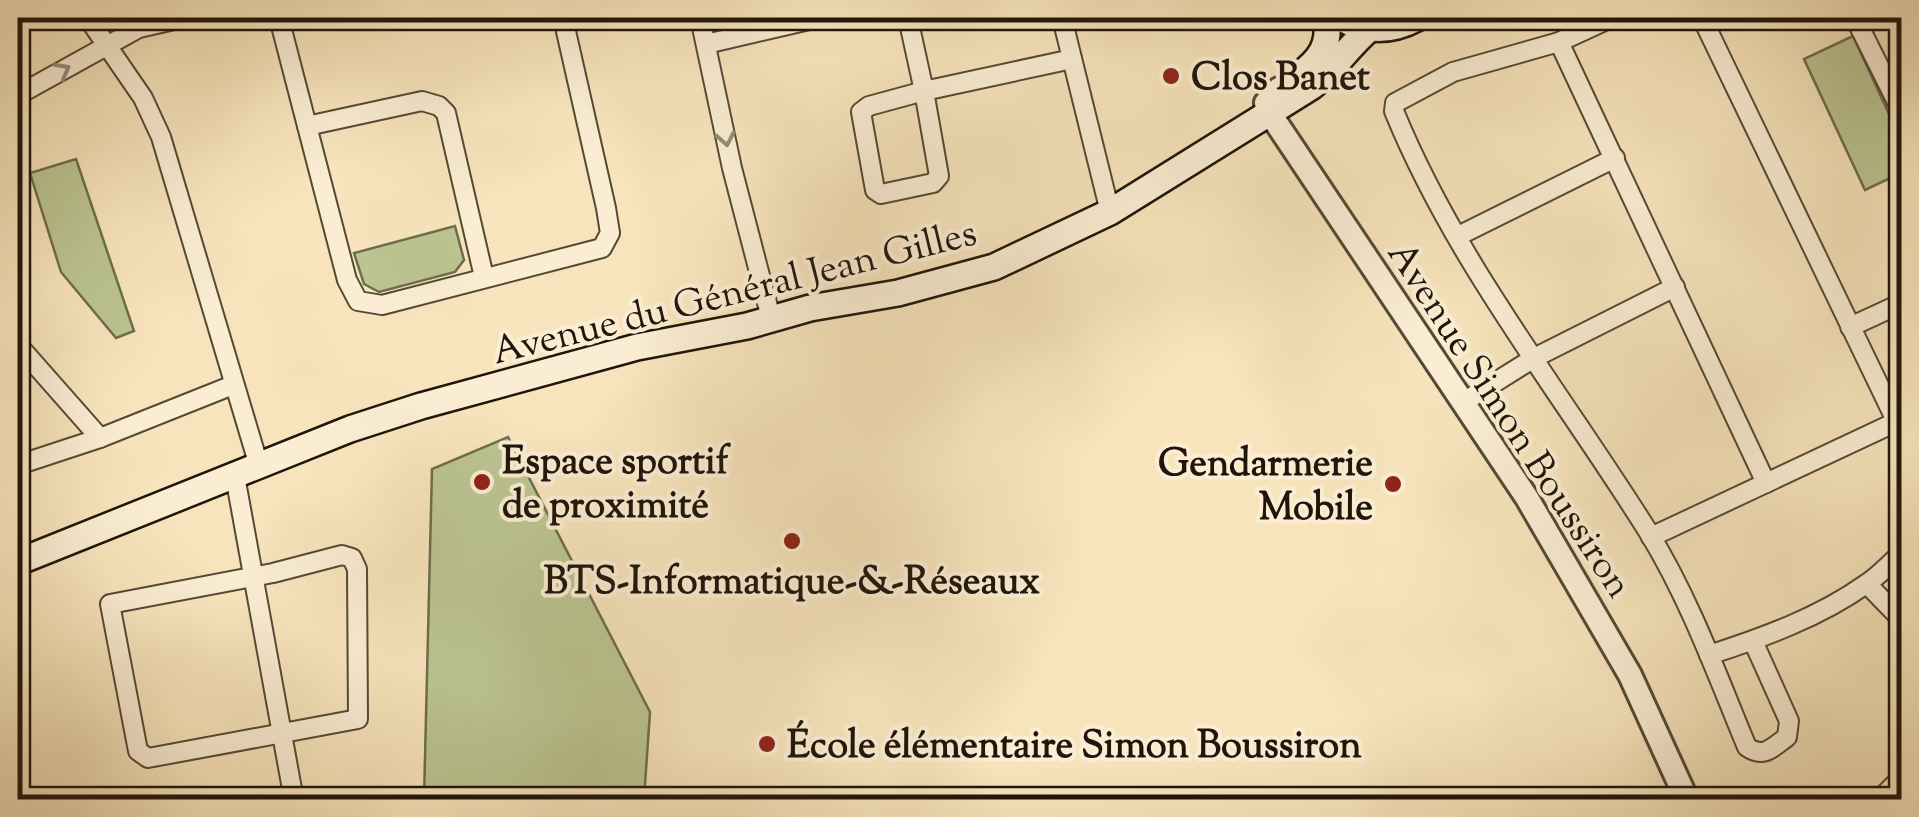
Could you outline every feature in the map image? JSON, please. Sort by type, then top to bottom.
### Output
[{"type":"main road","name":"Avenue du Général Jean Gilles","points":[[1274,101],[1318,60],[1325,48],[1326,18]]},
{"type":"main road","points":[[1341,18],[1369,29],[1399,26],[1417,18]]},
{"type":"main road","name":"Avenue du Général Jean Gilles","points":[[18,562],[350,428],[595,358],[747,326],[768,310],[961,278],[1053,241],[1274,101],[1326,76],[1369,29]]},
{"type":"street","points":[[88,18],[143,98],[161,137],[233,385],[247,471],[252,577],[294,800]]},
{"type":"street","points":[[18,95],[139,28],[183,18]]},
{"type":"street","points":[[279,18],[346,280],[358,301],[382,305],[602,248],[610,232],[563,18]]},
{"type":"street","points":[[700,18],[768,310]]},
{"type":"street","points":[[706,44],[818,18]]},
{"type":"street","points":[[908,18],[924,92],[939,176],[934,183],[881,194],[875,190],[860,112],[869,106],[924,92],[1072,59]]},
{"type":"street","points":[[1062,18],[1108,205]]},
{"type":"street","points":[[1611,18],[1560,42],[1452,72],[1395,103],[1398,122],[1458,236],[1652,537],[1691,610],[1748,747],[1756,753],[1766,753],[1787,737],[1789,721],[1752,641]]},
{"type":"street","points":[[1652,537],[1899,427],[1702,18]]},
{"type":"street","points":[[1855,18],[1902,112]]},
{"type":"street","points":[[1560,42],[1766,483]]},
{"type":"street","points":[[307,126],[422,101],[446,112],[484,278]]},
{"type":"street","name":"Avenue Simon Boussiron","points":[[1274,101],[1462,403],[1527,498],[1630,675],[1688,800]]},
{"type":"street","points":[[1458,236],[1616,158]]},
{"type":"street","points":[[1462,403],[1534,358],[1675,287]]},
{"type":"street","points":[[1850,326],[1902,303]]},
{"type":"street","points":[[18,344],[100,438]]},
{"type":"street","points":[[18,465],[100,438],[233,385]]},
{"type":"street","points":[[1708,655],[1752,641],[1867,584],[1902,553]]},
{"type":"street","points":[[342,555],[352,558],[357,569],[358,720],[148,758],[138,751],[110,604],[252,577],[342,555]]},
{"type":"street","points":[[1867,584],[1902,620]]},
{"type":"street","points":[[1879,800],[1902,777]]},
{"type":"green space","points":[[1853,36],[1901,140],[1901,173],[1865,190],[1804,59]]},
{"type":"green space","points":[[76,159],[134,331],[116,338],[61,272],[30,173]]},
{"type":"green space","points":[[455,226],[464,260],[455,272],[379,292],[364,284],[354,253]]},
{"type":"green space","points":[[508,437],[650,712],[644,799],[424,799],[432,469]]},
{"type":"place","name":"Clos Banet","points":[[1171,76]]},
{"type":"place","name":"Espace sportif de proximité","points":[[482,482]]},
{"type":"place","name":"Gendarmerie Mobile","points":[[1393,484]]},
{"type":"place","name":"BTS-Informatique-&-Réseaux","points":[[792,541]]},
{"type":"place","name":"École élémentaire Simon Boussiron","points":[[767,744]]}]
